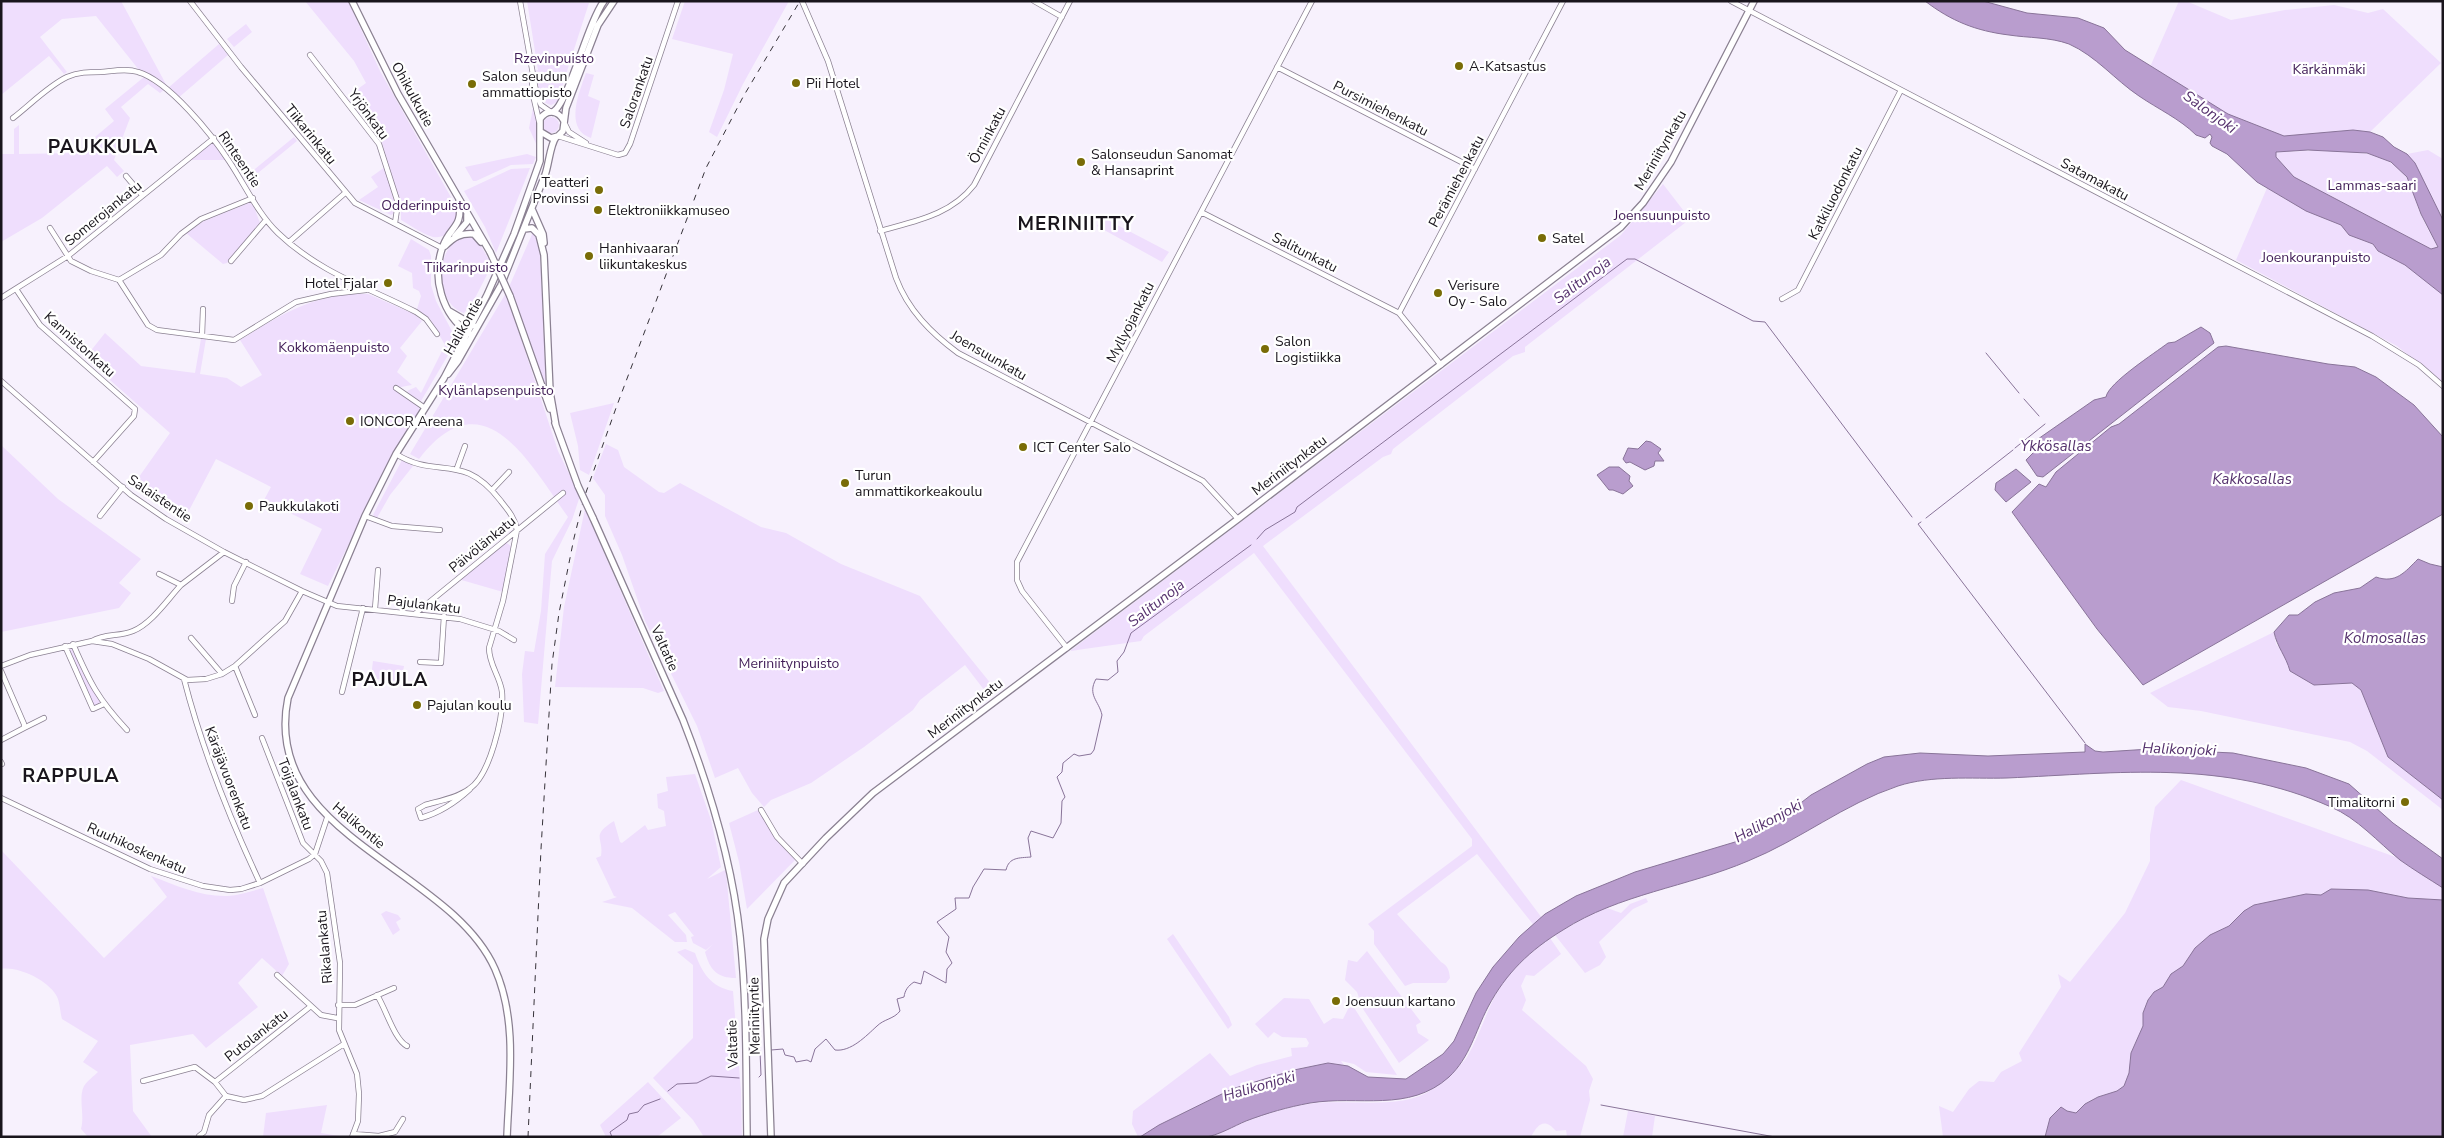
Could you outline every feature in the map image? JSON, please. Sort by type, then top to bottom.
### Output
[{"type":"main road","name":"Ohikulkutie","points":[[352,1],[398,94],[458,196]]},
{"type":"main road","points":[[458,196],[460,220],[442,248],[438,279],[454,321],[470,333],[474,326],[476,314],[514,234],[537,173],[541,151],[539,123],[543,115],[552,112],[562,101],[592,23],[604,1]]},
{"type":"main road","points":[[541,132],[548,137],[557,137],[563,131],[566,108],[598,25],[614,1]]},
{"type":"main road","name":"Meriniitynkatu","points":[[776,897],[784,884],[826,838],[873,794],[1603,243],[1621,227],[1643,203],[1670,162],[1754,1]]},
{"type":"main road","points":[[552,112],[560,115],[564,123]]},
{"type":"main road","name":"Halikontie","points":[[474,326],[501,285],[525,229],[550,162],[552,144],[557,137]]},
{"type":"main road","name":"Valtatie","points":[[458,196],[510,296],[578,486],[696,754],[722,836],[740,936],[747,1137]]},
{"type":"main road","points":[[532,209],[543,234],[550,392],[556,426]]},
{"type":"main road","points":[[442,248],[467,222],[467,213]]},
{"type":"main road","points":[[514,234],[532,228],[541,241],[544,255]]},
{"type":"main road","points":[[454,237],[463,233],[474,234],[488,251]]},
{"type":"main road","points":[[449,311],[474,326]]},
{"type":"main road","points":[[464,319],[476,314]]},
{"type":"main road","points":[[460,327],[462,341]]},
{"type":"main road","name":"Halikontie","points":[[470,333],[462,341],[444,378],[396,454],[365,516],[288,698],[284,718],[285,738],[296,773],[327,818],[463,924],[485,951],[495,968],[504,994],[509,1025],[507,1137]]},
{"type":"main road","name":"Halikontie","points":[[444,378],[458,361],[470,333]]},
{"type":"main road","name":"Meriniityntie","points":[[771,1137],[764,939],[768,918],[776,897]]},
{"type":"street","name":"Tiikarinkatu","points":[[190,1],[345,193],[362,208],[442,248]]},
{"type":"street","points":[[520,1],[533,78],[540,103],[552,112]]},
{"type":"street","name":"Salorankatu","points":[[557,137],[618,155],[623,154],[627,150],[678,1]]},
{"type":"street","name":"Joensuunkatu","points":[[802,1],[819,35],[901,291],[918,318],[939,339],[979,365],[1203,481],[1238,519]]},
{"type":"street","points":[[1034,1],[1062,17]]},
{"type":"street","name":"Örninkatu","points":[[880,230],[938,214],[964,198],[974,185],[1070,1]]},
{"type":"street","name":"Myllyojankatu","points":[[1067,648],[1022,591],[1017,580],[1017,562],[1312,1]]},
{"type":"street","name":"Perämiehenkatu","points":[[1399,313],[1563,1]]},
{"type":"street","name":"Satamakatu","points":[[1731,1],[2372,336],[2419,365],[2443,386]]},
{"type":"street","name":"Yrjönkatu","points":[[310,55],[379,144],[398,203],[395,224]]},
{"type":"street","name":"Pursimiehenkatu","points":[[1277,67],[1475,169]]},
{"type":"street","name":"Rinteentie","points":[[13,118],[68,76],[90,72],[133,71],[144,74],[160,84],[214,138],[266,220],[289,242],[318,264],[367,290],[416,312],[429,323],[437,334]]},
{"type":"street","points":[[533,78],[533,95],[539,123]]},
{"type":"street","name":"Katkiluodonkatu","points":[[1782,300],[1798,290],[1900,90]]},
{"type":"street","name":"Salorankatu","points":[[564,123],[570,132],[589,145]]},
{"type":"street","name":"Somerojankatu","points":[[1,298],[68,256],[214,138]]},
{"type":"street","points":[[126,176],[142,195]]},
{"type":"street","points":[[289,242],[345,193]]},
{"type":"street","points":[[119,280],[161,255],[181,234],[201,219],[253,198]]},
{"type":"street","name":"Salitunkatu","points":[[1201,212],[1399,313]]},
{"type":"street","points":[[231,261],[266,220]]},
{"type":"street","points":[[50,228],[71,260],[91,270],[119,280],[148,325],[153,328],[234,340],[296,302],[331,294],[367,290]]},
{"type":"street","name":"Kannistonkatu","points":[[16,289],[40,325],[134,407],[136,411],[93,462]]},
{"type":"street","points":[[202,336],[203,309]]},
{"type":"street","points":[[1399,313],[1441,365]]},
{"type":"street","name":"Salaistentie","points":[[1,380],[93,462],[166,519],[224,552],[327,602]]},
{"type":"street","points":[[396,388],[425,408]]},
{"type":"street","points":[[457,468],[464,446]]},
{"type":"street","points":[[396,454],[418,464],[457,468],[474,475],[492,490],[512,516],[517,530],[489,658],[498,678],[502,694],[499,730],[483,770],[470,789],[462,797],[429,816],[422,818],[418,814],[418,809],[470,789]]},
{"type":"street","points":[[492,490],[509,472]]},
{"type":"street","points":[[100,516],[123,487]]},
{"type":"street","name":"Päivölänkatu","points":[[416,613],[563,493]]},
{"type":"street","points":[[365,516],[392,526],[440,530]]},
{"type":"street","points":[[92,641],[101,635],[131,632],[136,629],[150,618],[181,585],[224,552]]},
{"type":"street","points":[[232,602],[234,586],[246,562]]},
{"type":"street","points":[[375,610],[378,570]]},
{"type":"street","points":[[159,574],[181,585]]},
{"type":"street","points":[[1,666],[30,655],[92,641],[112,644],[149,659],[184,679],[206,679],[222,674],[235,666],[285,621],[302,591]]},
{"type":"street","name":"Pajulankatu","points":[[327,602],[338,606],[444,616],[470,621],[514,640]]},
{"type":"street","points":[[342,692],[363,608]]},
{"type":"street","points":[[420,662],[441,663],[444,616]]},
{"type":"street","points":[[191,638],[222,674]]},
{"type":"street","points":[[73,644],[91,686],[127,730]]},
{"type":"street","points":[[65,646],[93,708],[104,704]]},
{"type":"street","points":[[235,666],[255,715]]},
{"type":"street","points":[[1,671],[24,728]]},
{"type":"street","name":"Käräjävuorenkatu","points":[[184,679],[198,730],[236,831],[260,883]]},
{"type":"street","points":[[1,740],[44,718]]},
{"type":"street","name":"Toijalankatu","points":[[262,738],[303,843],[314,854]]},
{"type":"street","name":"Ruuhikoskenkatu","points":[[1,798],[150,869],[176,879],[230,890],[260,883],[304,863],[314,854]]},
{"type":"street","points":[[760,810],[777,838],[803,864]]},
{"type":"street","points":[[314,854],[327,818]]},
{"type":"street","name":"Rikalankatu","points":[[314,854],[321,861],[327,873],[340,963],[338,1018],[344,1044],[355,1069],[360,1094],[353,1135]]},
{"type":"street","points":[[277,975],[321,1014],[338,1018]]},
{"type":"street","points":[[338,1005],[355,1005],[394,988]]},
{"type":"street","points":[[377,995],[386,1009],[398,1039],[407,1046]]},
{"type":"street","name":"Putolankatu","points":[[215,1082],[311,1006]]},
{"type":"street","points":[[143,1081],[195,1067],[215,1082],[226,1096],[244,1100],[262,1096],[344,1044]]},
{"type":"street","points":[[199,1136],[204,1132],[209,1115],[226,1096]]},
{"type":"street","points":[[353,1135],[379,1136],[396,1132],[403,1119]]},
{"type":"green space","points":[[1,1],[121,1],[168,88],[219,44],[228,55],[177,99],[149,74],[139,70],[96,16],[62,19],[40,37],[67,72],[64,74],[49,56],[1,95]]},
{"type":"green space","name":"Odderinpuisto","points":[[305,1],[348,1],[380,71],[457,208],[454,224],[448,233],[439,237],[429,236],[401,220],[401,205],[381,140],[347,97],[366,83],[354,61]]},
{"type":"green space","name":"Rzevinpuisto","points":[[527,1],[589,3],[557,102],[551,105],[546,103],[540,96],[537,86],[534,71],[538,70]]},
{"type":"green space","points":[[685,1],[789,1],[743,84],[717,137],[709,132],[724,90],[733,54],[672,39]]},
{"type":"green space","name":"Kärkänmäki","points":[[2179,1],[2186,1],[2231,20],[2285,10],[2334,5],[2368,13],[2383,9],[2441,63],[2370,132],[2353,130],[2284,136],[2228,114],[2150,67]]},
{"type":"green space","points":[[246,24],[252,32],[234,47],[227,39]]},
{"type":"green space","points":[[586,73],[594,75],[588,96],[600,101],[591,138],[582,133],[576,118],[580,89]]},
{"type":"green space","points":[[144,77],[164,90],[160,93],[148,84],[121,107],[130,118],[114,160],[124,171],[117,177],[107,166],[42,218],[1,242],[1,154],[14,154],[14,129],[19,125],[19,154],[76,153],[114,121],[105,109]]},
{"type":"green space","points":[[533,108],[538,116],[538,148],[529,128]]},
{"type":"green space","points":[[548,117],[554,117],[559,122],[557,131],[548,133],[543,128],[543,122]]},
{"type":"green space","points":[[294,137],[297,141],[247,182],[244,178]]},
{"type":"green space","points":[[213,141],[227,160],[187,160]]},
{"type":"green space","name":"Lammas-saari","points":[[2340,150],[2376,156],[2400,170],[2412,189],[2418,209],[2438,247],[2431,249],[2294,177],[2276,157],[2276,152]]},
{"type":"green space","points":[[2428,150],[2443,159],[2443,220],[2407,154]]},
{"type":"green space","points":[[527,154],[536,157],[533,164],[511,165],[476,181],[473,181],[465,167]]},
{"type":"green space","points":[[385,167],[396,206],[396,212],[391,215],[359,200],[378,187],[371,177]]},
{"type":"green space","points":[[530,168],[496,253],[485,227],[464,191],[511,169]]},
{"type":"green space","name":"Joensuunpuisto","points":[[1663,184],[1690,219],[1525,347],[1525,352],[1513,356],[1393,449],[1391,454],[1383,457],[1263,546],[1545,922],[1536,928],[1477,854],[1397,914],[1447,967],[1450,978],[1446,983],[1413,983],[1405,986],[1374,944],[1374,931],[1368,924],[1472,846],[1472,839],[1254,553],[1144,636],[1141,641],[1070,651],[1621,235]]},
{"type":"green space","name":"Joenkouranpuisto","points":[[2267,188],[2306,211],[2341,225],[2349,235],[2373,244],[2378,251],[2405,265],[2443,295],[2443,383],[2397,346],[2236,260]]},
{"type":"green space","points":[[249,203],[253,204],[260,223],[227,263],[223,264],[186,233],[204,221]]},
{"type":"green space","points":[[1102,217],[1169,252],[1162,262],[1097,226]]},
{"type":"green space","points":[[533,232],[538,238],[540,249],[546,388],[509,287]]},
{"type":"green space","name":"Tiikarinpuisto","points":[[468,236],[477,239],[492,265],[474,300],[464,313],[455,308],[448,300],[444,290],[442,268],[450,247],[457,240]]},
{"type":"green space","name":"Tiikarinpuisto","points":[[411,239],[429,250],[431,256],[431,285],[436,301],[454,335],[451,350],[421,401],[411,396],[407,391],[416,387],[421,393],[445,345],[430,319],[417,309],[421,296],[419,291],[413,288],[412,273],[398,266]]},
{"type":"green space","name":"Kylänlapsenpuisto","points":[[506,293],[558,451],[580,496],[572,520],[552,561],[538,724],[524,722],[522,674],[525,651],[534,652],[541,611],[545,554],[568,517],[521,453],[503,436],[484,426],[464,425],[442,435],[419,459],[410,454]]},
{"type":"green space","name":"Kokkomäenpuisto","points":[[349,294],[368,294],[414,314],[422,321],[400,348],[407,356],[397,372],[412,385],[401,387],[398,391],[417,404],[420,410],[387,467],[328,586],[300,574],[322,529],[264,500],[271,487],[216,459],[184,520],[134,484],[170,433],[85,358],[105,333],[141,366],[195,373],[201,339],[206,339],[200,374],[227,378],[241,387],[262,375],[240,340],[292,310],[318,300]]},
{"type":"green space","points":[[614,403],[589,475],[580,470],[578,446],[570,413]]},
{"type":"green space","name":"Meriniitynpuisto","points":[[606,444],[618,450],[624,467],[659,492],[664,493],[680,483],[761,527],[786,533],[841,564],[920,596],[996,690],[988,695],[965,665],[920,700],[913,710],[864,747],[811,783],[771,800],[764,807],[752,793],[738,768],[715,778],[697,726],[645,621],[622,555],[605,516],[605,495],[593,478]]},
{"type":"green space","points":[[1,445],[58,499],[141,559],[119,583],[131,593],[119,608],[1,632]]},
{"type":"green space","points":[[402,460],[413,466],[390,495],[377,518],[373,515]]},
{"type":"green space","points":[[585,509],[664,691],[658,693],[643,688],[555,687],[564,607]]},
{"type":"green space","points":[[505,542],[511,546],[503,592],[458,579]]},
{"type":"green space","points":[[2274,632],[2276,644],[2314,685],[2352,683],[2361,690],[2388,757],[2443,800],[2443,810],[2367,751],[2350,742],[2201,711],[2168,707],[2150,693]]},
{"type":"green space","points":[[73,645],[90,686],[102,704],[94,708],[66,647]]},
{"type":"green space","points":[[373,661],[404,666],[401,683],[371,678]]},
{"type":"green space","points":[[695,774],[711,820],[721,867],[707,879],[725,870],[726,872],[736,978],[729,978],[715,972],[709,964],[705,952],[713,944],[706,950],[693,943],[691,937],[694,936],[675,912],[668,915],[686,935],[687,942],[675,942],[632,908],[602,902],[617,897],[614,896],[596,858],[601,856],[600,834],[602,830],[614,821],[620,842],[622,843],[645,825],[648,830],[666,826],[664,811],[658,808],[657,794],[668,791],[666,777]]},
{"type":"green space","points":[[2181,780],[2443,874],[2443,1137],[1943,1137],[1939,1106],[1953,1112],[1969,1089],[1979,1081],[1994,1082],[2001,1072],[2022,1061],[2019,1053],[2061,987],[2058,974],[2070,982],[2125,913],[2150,861],[2150,835],[2155,807]]},
{"type":"green space","points":[[758,810],[777,840],[795,860],[747,909],[739,862],[729,823]]},
{"type":"green space","points":[[1,850],[104,958],[167,897],[151,876],[188,890],[208,895],[237,895],[263,888],[289,964],[282,976],[262,958],[238,983],[258,1007],[206,1048],[193,1034],[130,1045],[133,1111],[152,1137],[88,1137],[81,1129],[82,1091],[85,1084],[98,1072],[83,1062],[98,1041],[62,1019],[57,997],[46,984],[24,972],[1,969]]},
{"type":"green space","points":[[1646,898],[1648,902],[1633,909],[1599,942],[1606,957],[1600,965],[1585,973],[1555,935],[1587,916],[1607,908],[1621,913],[1630,904]]},
{"type":"green space","points":[[386,911],[398,915],[401,919],[396,922],[400,930],[393,935],[381,914]]},
{"type":"green space","points":[[1173,934],[1229,1017],[1232,1025],[1228,1029],[1167,939]]},
{"type":"green space","points":[[1550,938],[1561,954],[1534,976],[1526,975],[1521,986],[1526,1000],[1522,1010],[1586,1066],[1593,1079],[1589,1091],[1590,1100],[1580,1137],[1567,1137],[1566,1130],[1556,1131],[1545,1123],[1536,1128],[1531,1137],[1208,1137],[1257,1117],[1308,1104],[1388,1102],[1419,1096],[1431,1090],[1450,1075],[1467,1057],[1499,988],[1509,973]]},
{"type":"green space","points":[[685,949],[695,953],[708,978],[719,986],[733,991],[741,1091],[742,1137],[704,1137],[693,1120],[653,1078],[693,1038],[693,965],[677,952]]},
{"type":"green space","points":[[1367,951],[1421,1022],[1416,1025],[1418,1033],[1429,1040],[1399,1063],[1363,1009],[1357,992],[1345,980],[1348,960],[1357,962]]},
{"type":"green space","points":[[1284,998],[1309,999],[1324,1024],[1333,1018],[1343,1019],[1348,1009],[1353,1006],[1397,1075],[1366,1072],[1354,1064],[1341,1061],[1344,1065],[1325,1065],[1282,1073],[1259,1080],[1216,1098],[1178,1115],[1138,1137],[1132,1124],[1133,1111],[1210,1053],[1230,1076],[1257,1065],[1292,1056],[1291,1048],[1307,1047],[1309,1043],[1306,1038],[1282,1037],[1274,1032],[1268,1038],[1255,1024]]},
{"type":"green space","points":[[648,1082],[681,1118],[657,1137],[606,1137],[600,1125]]},
{"type":"green space","points":[[327,1105],[321,1133],[345,1137],[263,1137],[266,1113]]},
{"type":"green space","points":[[1628,1111],[1655,1116],[1652,1137],[1623,1137]]},
{"type":"water","name":"Salonjoki","points":[[1925,1],[1983,1],[2027,13],[2078,18],[2104,28],[2125,50],[2228,114],[2284,136],[2353,130],[2370,132],[2383,137],[2394,147],[2407,154],[2415,163],[2443,220],[2443,295],[2405,265],[2378,251],[2373,244],[2349,235],[2341,225],[2306,211],[2257,182],[2227,154],[2212,146],[2210,134],[2205,138],[2196,135],[2176,119],[2130,90],[2079,49],[2054,40],[2016,36],[1975,28],[1944,14]],"holes":[[[2308,150],[2367,153],[2391,162],[2407,177],[2421,214],[2438,247],[2431,249],[2294,177],[2276,157],[2276,152]]]},
{"type":"water","name":"Ykkösallas","points":[[2201,327],[2210,333],[2214,343],[2043,477],[2037,476],[2026,460],[2038,448],[2038,439],[2094,400],[2106,397],[2123,376],[2168,343],[2175,342]]},
{"type":"water","name":"Kakkosallas","points":[[2226,346],[2355,367],[2376,377],[2414,405],[2443,437],[2443,514],[2143,685],[2097,629],[2012,512],[2039,484],[2046,487],[2056,472],[2111,427],[2119,424],[2218,347]]},
{"type":"water","points":[[1646,441],[1661,449],[1658,453],[1664,461],[1655,461],[1654,466],[1645,470],[1630,462],[1626,463],[1623,459],[1628,448],[1638,449]]},
{"type":"water","points":[[1609,467],[1619,467],[1630,476],[1629,481],[1633,486],[1623,494],[1609,490],[1597,475]]},
{"type":"water","points":[[2016,469],[2031,482],[2006,502],[1995,490],[1996,483]]},
{"type":"water","name":"Kolmosallas","points":[[2418,559],[2443,567],[2443,800],[2388,757],[2361,690],[2352,683],[2314,685],[2290,671],[2274,632],[2289,615],[2298,615],[2315,602],[2334,593],[2360,588],[2376,577],[2389,579],[2400,576]]},
{"type":"water","name":"Halikonjoki","points":[[2085,744],[2095,751],[2103,752],[2150,749],[2233,753],[2306,768],[2349,784],[2393,823],[2443,859],[2443,888],[2400,860],[2350,817],[2341,812],[2291,792],[2251,782],[2211,775],[2131,772],[1924,780],[1898,786],[1859,802],[1786,843],[1748,861],[1701,878],[1630,899],[1585,918],[1563,930],[1530,954],[1511,973],[1488,1007],[1472,1044],[1462,1061],[1449,1077],[1434,1088],[1400,1099],[1328,1101],[1286,1108],[1262,1115],[1206,1137],[1140,1137],[1159,1125],[1232,1089],[1294,1070],[1328,1063],[1348,1066],[1368,1077],[1406,1079],[1443,1054],[1454,1041],[1476,993],[1493,967],[1519,937],[1545,914],[1576,896],[1635,872],[1735,842],[1775,823],[1811,795],[1867,764],[1884,757],[1920,753],[1988,756],[2085,752]]},
{"type":"water","points":[[2331,889],[2368,890],[2408,898],[2443,900],[2443,1137],[2045,1137],[2050,1118],[2061,1107],[2076,1113],[2085,1104],[2098,1097],[2117,1091],[2124,1086],[2129,1073],[2131,1053],[2143,1026],[2143,1013],[2148,1000],[2154,992],[2163,987],[2171,974],[2183,966],[2195,948],[2210,935],[2229,926],[2244,911],[2254,905],[2306,894],[2321,895]]},
{"type":"waterway","name":"Salitunoja","points":[[1257,539],[1265,530],[1295,512],[1297,507],[1627,259],[1635,259],[1753,321],[1765,322],[1912,517]]},
{"type":"waterway","points":[[1986,353],[2019,393]]},
{"type":"waterway","points":[[2024,399],[2039,416]]},
{"type":"waterway","points":[[2015,448],[2045,424]]},
{"type":"waterway","points":[[1926,518],[2013,450]]},
{"type":"waterway","points":[[1921,522],[1918,524],[2085,743]]},
{"type":"waterway","name":"Salitunoja","points":[[771,1050],[783,1049],[785,1055],[794,1057],[796,1062],[807,1060],[811,1062],[815,1049],[826,1039],[835,1050],[847,1048],[863,1039],[880,1024],[898,1014],[900,1011],[897,999],[904,997],[907,988],[914,982],[921,984],[924,971],[946,983],[947,969],[952,963],[946,952],[949,937],[937,922],[956,909],[955,898],[969,898],[973,887],[984,869],[1006,870],[1012,860],[1031,857],[1028,838],[1031,831],[1053,838],[1061,823],[1062,801],[1065,797],[1057,777],[1062,772],[1063,763],[1074,754],[1079,756],[1091,754],[1094,750],[1102,715],[1093,694],[1096,679],[1108,680],[1118,672],[1117,661],[1124,652],[1131,633],[1251,545]]},
{"type":"waterway","name":"Salitunoja","points":[[759,1077],[761,1075],[760,1051]]},
{"type":"waterway","name":"Salitunoja","points":[[668,1091],[677,1084],[697,1083],[711,1076],[739,1078]]},
{"type":"waterway","name":"Salitunoja","points":[[612,1137],[610,1132],[627,1120],[629,1114],[638,1112],[644,1105],[660,1099]]},
{"type":"waterway","points":[[1601,1105],[1775,1137]]},
{"type":"railway","points":[[528,1137],[541,849],[552,664],[559,613],[574,538],[584,498],[616,408],[706,168],[743,97],[800,1]]},
{"type":"place","name":"A-Katsastus","points":[[1459,66]]},
{"type":"place","name":"Pii Hotel","points":[[796,83]]},
{"type":"place","name":"Salon seudun ammattiopisto","points":[[472,84]]},
{"type":"place","name":"Salonseudun Sanomat & Hansaprint","points":[[1081,162]]},
{"type":"place","name":"Teatteri Provinssi","points":[[599,190]]},
{"type":"place","name":"Elektroniikkamuseo","points":[[598,210]]},
{"type":"place","name":"Satel","points":[[1542,238]]},
{"type":"place","name":"Hanhivaaran liikuntakeskus","points":[[589,256]]},
{"type":"place","name":"Hotel Fjalar","points":[[388,283]]},
{"type":"place","name":"Verisure Oy - Salo","points":[[1438,293]]},
{"type":"place","name":"Salon Logistiikka","points":[[1265,349]]},
{"type":"place","name":"IONCOR Areena","points":[[350,421]]},
{"type":"place","name":"ICT Center Salo","points":[[1023,447]]},
{"type":"place","name":"Turun ammattikorkeakoulu","points":[[845,483]]},
{"type":"place","name":"Paukkulakoti","points":[[249,506]]},
{"type":"place","name":"Pajulan koulu","points":[[417,705]]},
{"type":"place","name":"Timalitorni","points":[[2405,802]]},
{"type":"place","name":"Joensuun kartano","points":[[1336,1001]]},
{"type":"district","name":"PAUKKULA","points":[[103,146]]},
{"type":"district","name":"MERINIITTY","points":[[1076,223]]},
{"type":"district","name":"PAJULA","points":[[390,679]]},
{"type":"district","name":"RAPPULA","points":[[71,775]]}]
